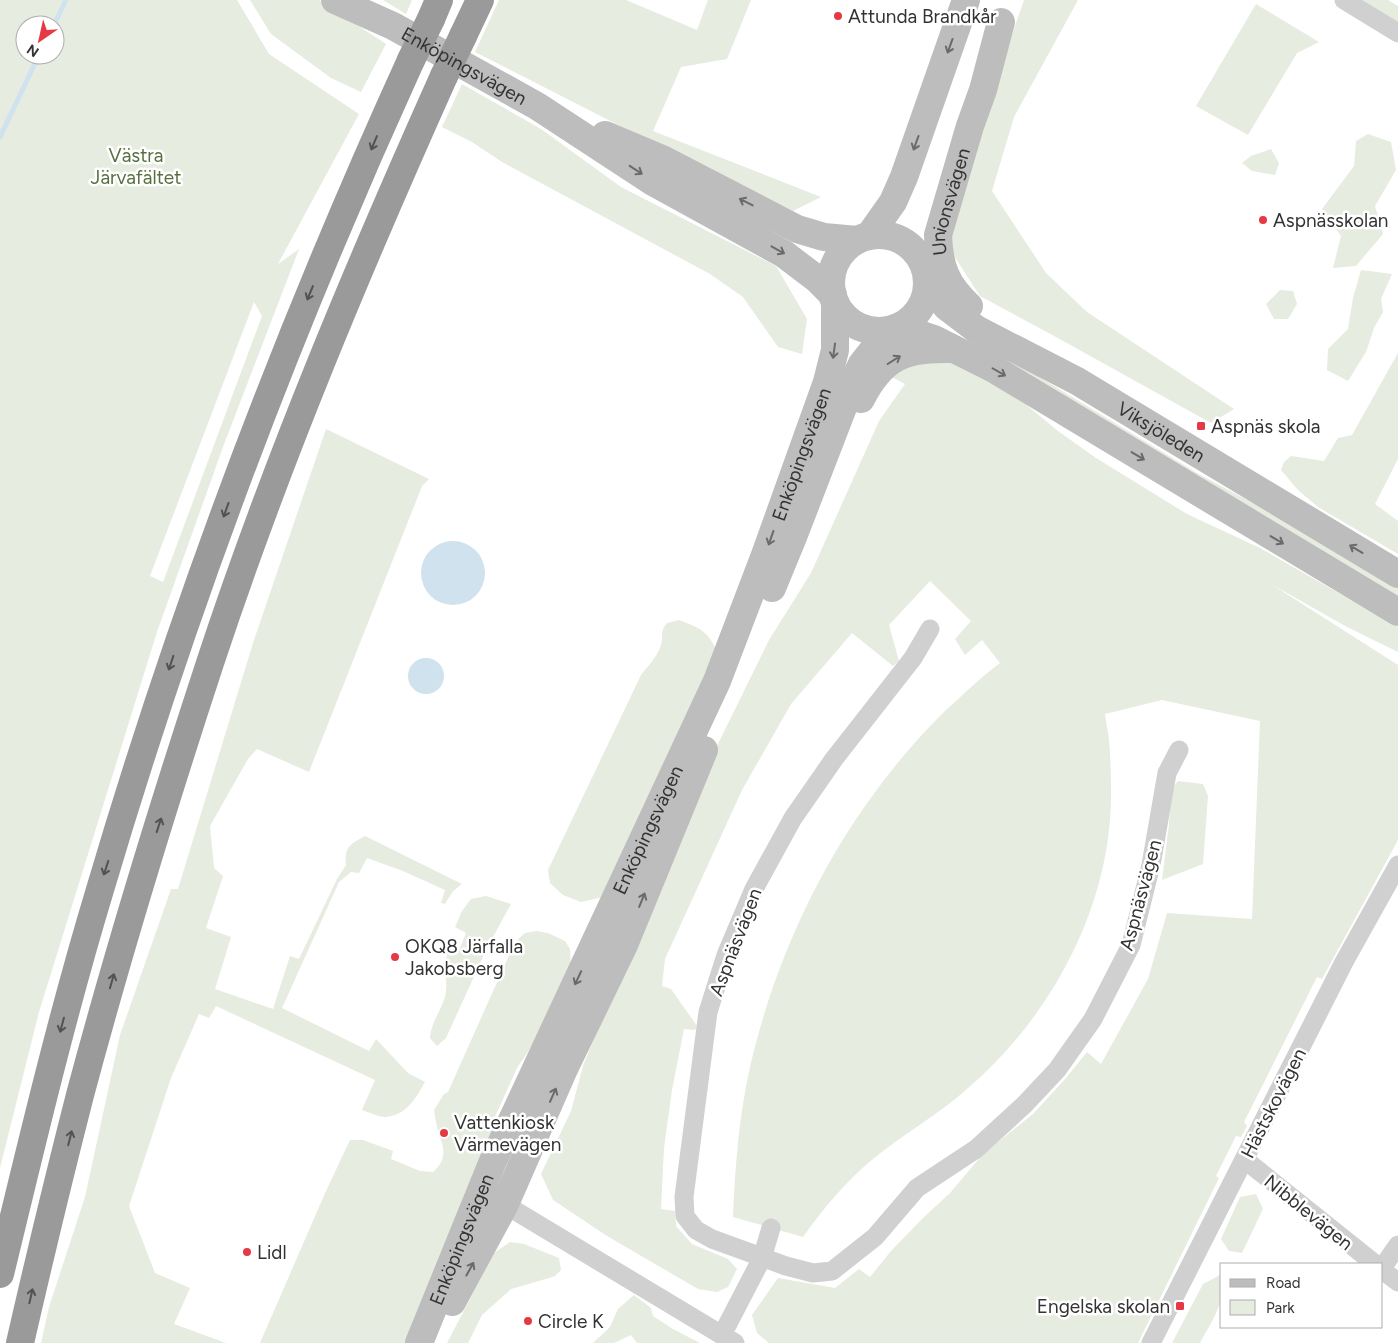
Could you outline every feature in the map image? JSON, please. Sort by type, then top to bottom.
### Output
[{"type":"highway","points":[[20,1343],[80,1096],[130,916],[211,661],[275,480],[341,313],[444,76],[480,0]]},
{"type":"highway","points":[[0,1274],[45,1088],[96,903],[176,648],[242,465],[308,297],[435,9]]},
{"type":"street","name":"Enköpingsvägen","points":[[335,0],[393,26],[536,106],[653,182],[784,254],[810,274],[834,299],[835,350],[827,382],[765,555],[717,681],[497,1152],[419,1343]]},
{"type":"street","name":"Enköpingsvägen","points":[[356,0],[393,26]]},
{"type":"street","points":[[863,238],[888,236],[907,244],[914,250],[924,266],[927,285],[924,298],[918,310],[909,320],[893,328],[878,331],[857,326],[841,312],[834,299],[831,280],[836,261],[842,253],[863,238],[892,202],[904,177],[966,0]]},
{"type":"street","points":[[1344,0],[1398,32]]},
{"type":"street","name":"Unionsvägen","points":[[914,250],[973,88],[1004,11]]},
{"type":"street","name":"Unionsvägen","points":[[1004,11],[983,90],[938,236],[938,252],[941,267],[947,280],[957,295],[968,306],[1077,381]]},
{"type":"street","name":"Enköpingsvägen","points":[[536,106],[664,160],[797,229],[824,237],[863,238]]},
{"type":"street","name":"Viksjöleden","points":[[927,285],[947,307],[976,329],[1077,381],[1398,574]]},
{"type":"street","name":"Enköpingsvägen","points":[[430,1343],[505,1204],[564,1069],[624,945],[793,537],[852,384],[862,364],[893,328]]},
{"type":"street","name":"Viksjöleden","points":[[893,328],[934,339],[994,369],[1398,612]]},
{"type":"street","name":"Viksjöleden","points":[[793,537],[865,391],[881,369],[899,356],[924,349],[956,349]]},
{"type":"street","name":"Aspnäsvägen","points":[[930,629],[913,658],[834,759],[793,818],[754,890],[726,955],[708,1012],[684,1197],[685,1216],[696,1230],[712,1239],[762,1258],[813,1273],[832,1271],[874,1237],[917,1188],[976,1149],[1024,1106],[1058,1070],[1094,1019],[1130,945],[1151,864],[1167,773],[1179,750]]},
{"type":"street","name":"Hästskovägen","points":[[1151,1343],[1344,962],[1398,865]]},
{"type":"street","name":"Nibblevägen","points":[[1244,1159],[1374,1263]]},
{"type":"street","points":[[482,1190],[728,1339],[762,1258],[771,1228]]},
{"type":"street","points":[[1383,1268],[1398,1245]]},
{"type":"street","points":[[1383,1270],[1398,1282]]},
{"type":"green space","name":"Västra Järvafältet","points":[[0,0],[237,0],[269,54],[359,114],[278,264],[299,249],[223,447],[157,632],[39,1012],[0,1168]],"holes":[[[254,302],[262,316],[163,582],[150,576]]]},
{"type":"green space","points":[[250,0],[319,0],[386,44],[361,92],[331,78],[271,34]]},
{"type":"green space","points":[[383,0],[412,0],[406,14]]},
{"type":"green space","points":[[499,0],[626,0],[697,30],[708,0],[751,0],[727,59],[681,67],[653,131],[821,197],[793,211],[475,52]]},
{"type":"green space","points":[[1024,0],[1078,0],[1014,117],[992,191],[1046,273],[1087,312],[1234,409],[1211,423],[980,296],[949,248],[957,194]]},
{"type":"green space","points":[[1360,0],[1388,0],[1398,6],[1398,23]]},
{"type":"green space","points":[[1256,4],[1319,42],[1297,53],[1248,135],[1196,106]]},
{"type":"green space","points":[[462,84],[541,129],[621,187],[776,266],[807,319],[802,354],[778,347],[743,297],[710,274],[502,162],[472,142],[442,127]]},
{"type":"green space","points":[[1368,134],[1391,142],[1396,170],[1375,206],[1383,234],[1356,266],[1333,268],[1341,236],[1322,209],[1354,166],[1356,141]]},
{"type":"green space","points":[[1271,149],[1279,163],[1275,175],[1252,171],[1242,163],[1251,156]]},
{"type":"green space","points":[[1361,270],[1392,274],[1381,299],[1383,312],[1374,328],[1366,352],[1348,381],[1327,370],[1328,349],[1348,329],[1353,298]]},
{"type":"green space","points":[[1280,290],[1293,291],[1297,304],[1288,319],[1274,319],[1266,304]]},
{"type":"green space","points":[[1398,353],[1398,459],[1375,504],[1398,521],[1398,554],[1318,507],[1298,490],[1281,470],[1284,462],[1291,456],[1324,461],[1338,438],[1352,435]]},
{"type":"green space","points":[[944,360],[960,364],[1017,397],[1058,431],[1096,458],[1187,514],[1260,548],[1398,627],[1398,652],[1347,627],[1271,584],[1398,665],[1398,840],[1322,979],[1317,977],[1244,1122],[1247,1126],[1241,1137],[1236,1136],[1216,1176],[1219,1178],[1138,1343],[769,1343],[757,1333],[752,1315],[778,1278],[835,1288],[859,1269],[870,1277],[891,1251],[950,1193],[983,1154],[1033,1114],[1087,1052],[1101,1064],[1148,979],[1167,913],[1252,919],[1260,721],[1162,700],[1105,714],[1110,748],[1111,800],[1108,841],[1099,882],[1086,922],[1069,960],[1048,996],[1024,1030],[997,1061],[967,1089],[884,1150],[853,1177],[835,1196],[803,1237],[733,1217],[738,1142],[750,1067],[763,1017],[780,968],[800,920],[823,874],[849,830],[878,787],[911,747],[946,710],[1000,663],[982,640],[965,655],[955,639],[971,621],[930,581],[889,625],[899,661],[893,666],[852,633],[791,704],[742,790],[665,959],[662,986],[671,989],[697,1026],[695,1030],[684,1029],[672,1090],[664,1148],[661,1209],[675,1211],[676,1226],[692,1244],[728,1259],[737,1269],[728,1287],[717,1292],[698,1289],[607,1236],[553,1200],[541,1174],[571,1111],[583,1066],[688,805],[769,640],[811,573],[879,421],[905,384],[888,375],[905,364]]},
{"type":"green space","points":[[1018,364],[1197,473],[1266,510],[1381,577],[1398,588],[1398,599],[1016,370]]},
{"type":"green space","points":[[326,429],[429,479],[422,486],[309,772],[257,749],[248,759],[210,826],[214,868],[223,876],[206,928],[231,937],[215,989],[273,1009],[290,956],[299,959],[337,879],[346,865],[347,850],[352,844],[365,836],[462,884],[453,891],[445,904],[441,903],[445,890],[403,871],[367,858],[359,873],[351,872],[339,882],[282,1008],[369,1051],[376,1039],[408,1073],[425,1082],[414,1100],[405,1110],[392,1116],[376,1115],[362,1110],[375,1080],[216,1006],[209,1018],[199,1014],[171,1078],[129,1206],[155,1273],[190,1288],[174,1324],[226,1343],[41,1343],[49,1307],[85,1197],[120,1035],[171,889],[178,889],[253,643]]},
{"type":"green space","points":[[679,620],[706,634],[717,651],[603,897],[581,902],[563,895],[550,883],[548,870],[641,675],[660,649],[662,632],[665,626],[667,623]]},
{"type":"green space","points":[[1178,781],[1203,784],[1208,796],[1203,864],[1162,880],[1171,790]]},
{"type":"green space","points":[[486,896],[511,904],[487,948],[446,1038],[437,1046],[430,1038],[432,1026],[445,997],[447,955],[449,949],[458,953],[466,933],[455,927],[462,911],[471,899]]},
{"type":"green space","points":[[536,931],[548,933],[565,941],[570,949],[571,968],[548,1022],[517,1068],[490,1128],[497,1138],[413,1343],[260,1343],[350,1140],[363,1140],[393,1151],[391,1159],[420,1171],[433,1172],[438,1167],[443,1157],[443,1152],[434,1110],[444,1094],[448,1092],[515,942],[525,933]]},
{"type":"green space","points":[[1256,1194],[1263,1209],[1242,1253],[1229,1251],[1221,1239],[1240,1197]]},
{"type":"green space","points":[[510,1242],[524,1244],[559,1258],[561,1270],[555,1276],[511,1289],[482,1315],[468,1343],[447,1343],[494,1253]]},
{"type":"green space","points":[[1220,1275],[1220,1302],[1213,1319],[1200,1343],[1172,1343],[1203,1284]]},
{"type":"green space","points":[[634,1295],[651,1308],[653,1316],[700,1343],[637,1343],[631,1335],[614,1343],[593,1343],[610,1327],[618,1309]]},
{"type":"water","points":[[447,541],[459,541],[476,550],[483,561],[485,573],[483,585],[476,596],[459,605],[447,605],[435,600],[426,591],[421,579],[421,567],[426,555],[435,546]]},
{"type":"water","points":[[426,658],[439,663],[444,676],[439,689],[426,694],[413,689],[408,676],[413,663]]},
{"type":"waterway","points":[[59,15],[66,0]]},
{"type":"waterway","points":[[0,137],[34,65]]},
{"type":"place","name":"Attunda Brandkår","points":[[838,16]]},
{"type":"place","name":"Aspnässkolan","points":[[1263,220]]},
{"type":"place","name":"Aspnäs skola","points":[[1201,426]]},
{"type":"place","name":"OKQ8 Järfalla Jakobsberg","points":[[395,957]]},
{"type":"place","name":"Vattenkiosk Värmevägen","points":[[444,1133]]},
{"type":"place","name":"Lidl","points":[[247,1252]]},
{"type":"place","name":"Engelska skolan","points":[[1180,1306]]},
{"type":"place","name":"Circle K","points":[[528,1321]]}]
